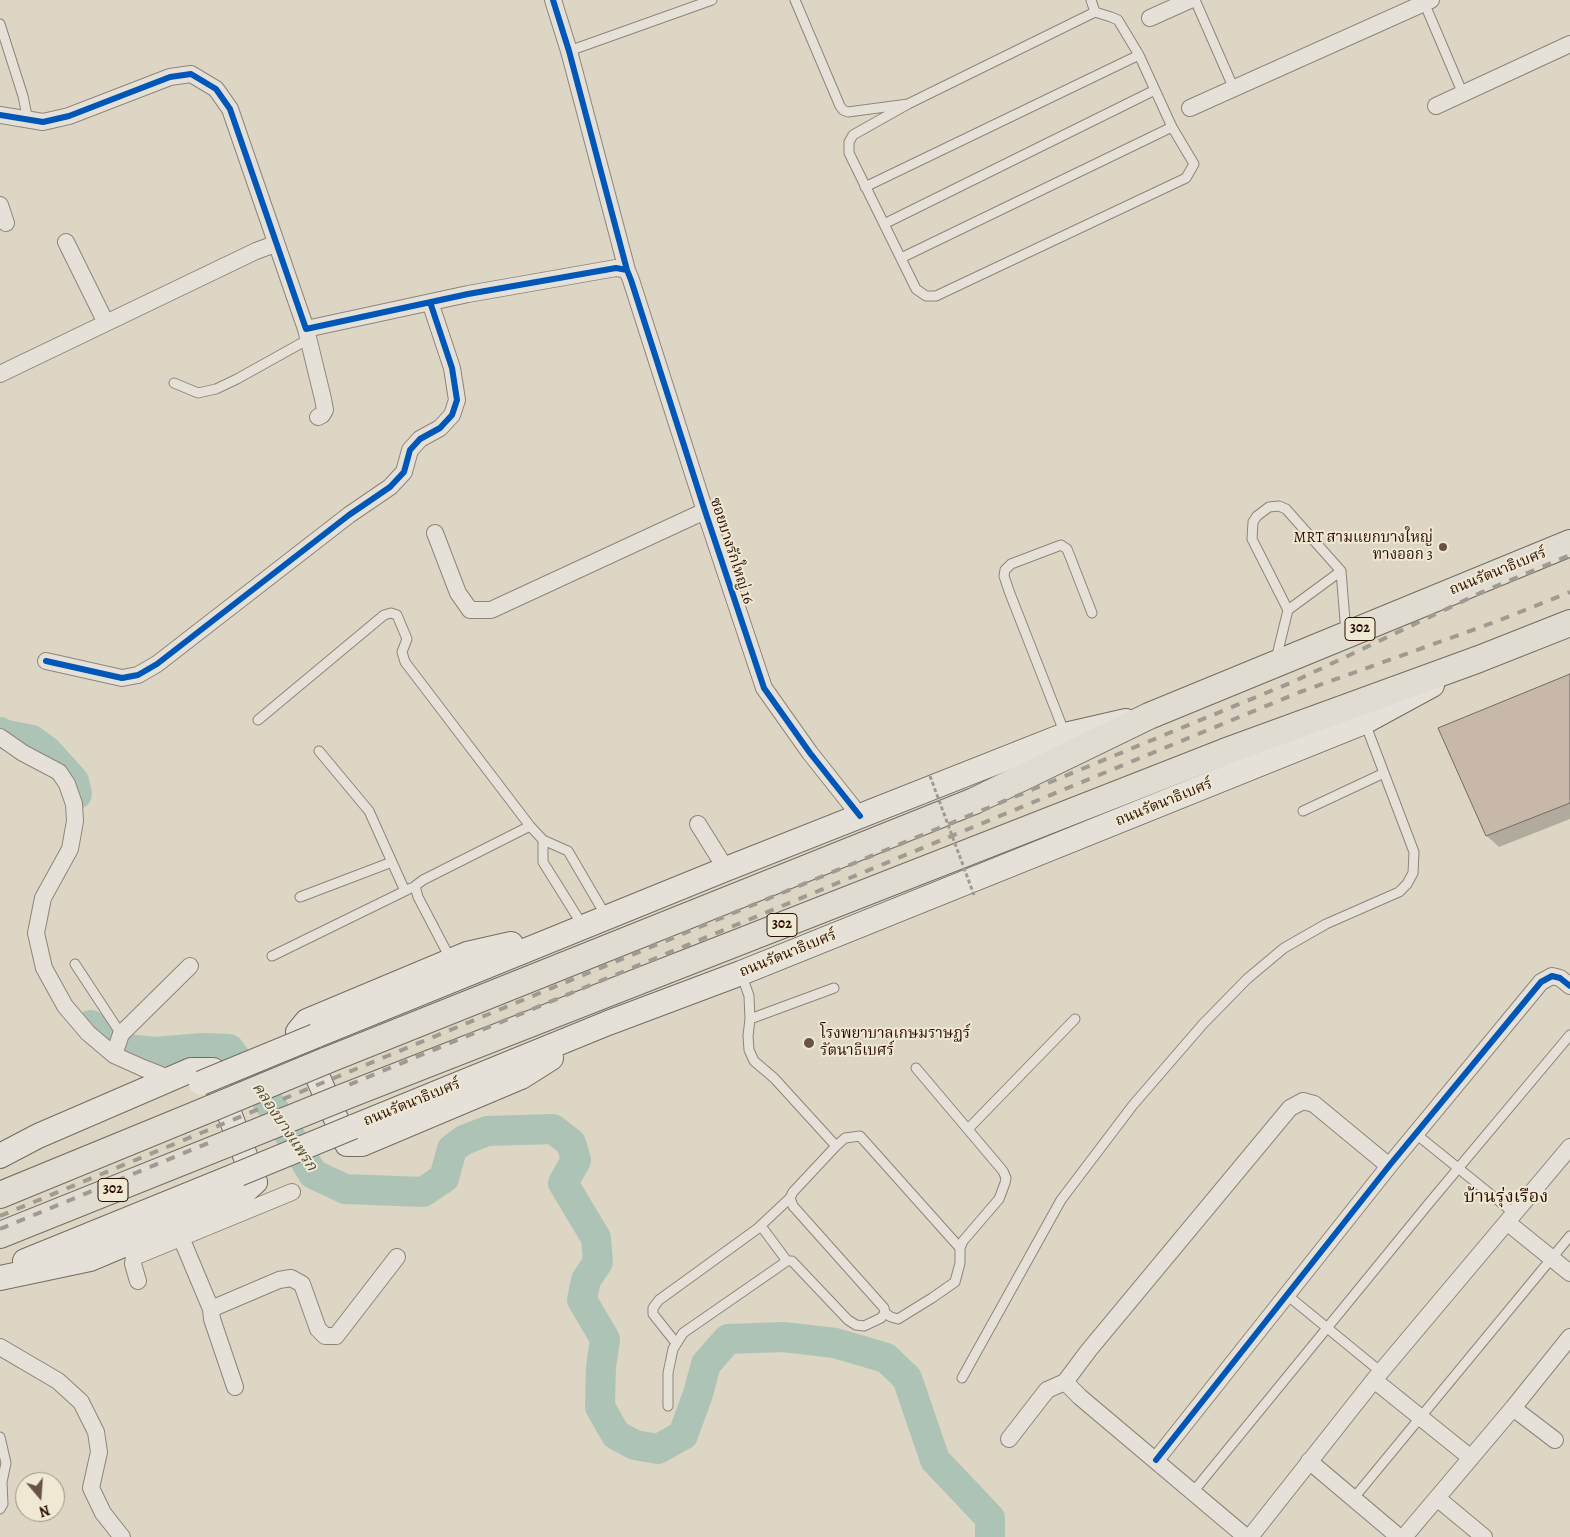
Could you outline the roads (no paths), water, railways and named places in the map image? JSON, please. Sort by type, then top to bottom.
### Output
[{"type":"main road","name":"ถนนรัตนาธิเบศร์","points":[[0,1195],[326,1061],[974,801],[1149,716],[1570,543]]},
{"type":"main road","name":"ถนนรัตนาธิเบศร์","points":[[0,1236],[341,1098],[1224,752],[1479,659],[1570,622]]},
{"type":"main road","name":"ถนนรัตนาธิเบศร์","points":[[0,1272],[608,1023],[741,973],[1364,722],[1479,659]]},
{"type":"main road","name":"ถนนรัตนาธิเบศร์","points":[[0,1166],[577,929],[1065,735],[1149,716]]},
{"type":"main road","points":[[577,929],[467,954],[307,1021],[298,1032],[347,1144],[362,1144],[521,1077],[608,1023]]},
{"type":"main road","points":[[0,1156],[38,1136],[191,1070],[213,1070],[254,1182],[238,1197],[178,1231],[90,1259],[0,1278]]},
{"type":"street","name":"ซอยบางรักใหญ่ 16","points":[[553,0],[627,270],[632,280],[705,511],[764,688],[810,753],[860,816]]},
{"type":"street","points":[[1150,18],[1190,0]]},
{"type":"street","points":[[1190,108],[1426,1]]},
{"type":"street","points":[[1436,106],[1570,44]]},
{"type":"street","points":[[0,115],[43,122],[69,116],[170,77],[191,74],[216,89],[230,109],[306,335],[324,399],[325,410],[318,417]]},
{"type":"street","points":[[0,205],[6,223]]},
{"type":"street","points":[[66,242],[106,323]]},
{"type":"street","points":[[0,374],[256,251],[275,244]]},
{"type":"street","points":[[306,335],[430,302],[468,294],[616,268],[627,270]]},
{"type":"street","points":[[46,662],[122,678],[138,676],[349,515],[390,487],[404,472],[410,450],[420,439],[440,428],[452,415],[457,400],[452,368],[430,302]]},
{"type":"street","points":[[435,533],[458,593],[470,610],[491,610],[705,511]]},
{"type":"street","points":[[0,738],[23,753],[59,772],[67,784],[74,804],[75,821],[70,849],[43,898],[36,933],[44,968],[65,1006],[88,1032],[117,1044],[143,1068],[171,1079]]},
{"type":"street","points":[[698,824],[726,869]]},
{"type":"street","points":[[117,1044],[190,966]]},
{"type":"street","points":[[1156,1460],[1389,1166],[1542,982],[1552,976],[1560,978],[1570,986]]},
{"type":"street","points":[[1009,1439],[1047,1390],[1065,1382],[1089,1350],[1290,1108],[1303,1101],[1314,1104],[1389,1166]]},
{"type":"street","points":[[1250,1537],[1308,1461],[1377,1376],[1570,1148]]},
{"type":"street","points":[[138,1280],[133,1264],[134,1257],[178,1231],[292,1192]]},
{"type":"street","points":[[1512,1218],[1570,1274]]},
{"type":"street","points":[[178,1231],[211,1309],[212,1320],[235,1387]]},
{"type":"street","points":[[211,1309],[279,1280],[291,1278],[302,1284],[318,1329],[325,1336],[336,1336],[397,1258]]},
{"type":"street","points":[[1404,1537],[1570,1337]]},
{"type":"street","points":[[0,1346],[58,1381],[82,1402],[96,1432],[99,1452],[91,1488],[103,1514],[122,1537]]},
{"type":"street","points":[[1377,1376],[1420,1417],[1471,1458]]},
{"type":"street","points":[[1065,1382],[1080,1397],[1246,1537]]},
{"type":"street","points":[[1513,1408],[1555,1440]]},
{"type":"street","points":[[1308,1461],[1399,1537]]},
{"type":"street","points":[[1436,1498],[1484,1537]]},
{"type":"lane","points":[[568,51],[712,0]]},
{"type":"lane","points":[[795,0],[843,110],[848,112],[908,104]]},
{"type":"lane","points":[[1090,0],[1095,12]]},
{"type":"lane","points":[[1195,0],[1234,89]]},
{"type":"lane","points":[[1426,1],[1464,94]]},
{"type":"lane","points":[[1095,12],[1118,20],[1139,55],[1172,127],[1194,164],[1186,178],[936,296],[926,296],[916,289],[849,153],[849,142],[853,135],[908,104],[1095,12]]},
{"type":"lane","points":[[0,24],[23,96],[28,121]]},
{"type":"lane","points":[[865,187],[1139,55]]},
{"type":"lane","points":[[884,224],[1156,90]]},
{"type":"lane","points":[[901,258],[1172,127]]},
{"type":"lane","points":[[174,383],[198,394],[216,389],[237,380],[306,335]]},
{"type":"lane","points":[[1288,610],[1252,538],[1253,522],[1257,516],[1269,507],[1279,506],[1286,509],[1341,570],[1346,634]]},
{"type":"lane","points":[[1065,735],[1009,591],[1004,576],[1005,570],[1011,564],[1061,545],[1067,549],[1092,613]]},
{"type":"lane","points":[[1274,664],[1288,610],[1341,570]]},
{"type":"lane","points":[[258,720],[384,616],[392,613],[398,615],[407,639],[402,652],[404,662],[530,826],[543,840],[568,851],[607,917]]},
{"type":"lane","points":[[962,1378],[1061,1200],[1133,1105],[1203,1024],[1246,979],[1284,948],[1326,924],[1399,892],[1407,884],[1413,873],[1414,852],[1364,722]]},
{"type":"lane","points":[[318,751],[369,811],[405,891]]},
{"type":"lane","points":[[1303,811],[1384,773]]},
{"type":"lane","points":[[272,956],[416,886],[423,880],[530,826]]},
{"type":"lane","points":[[543,840],[543,862],[577,929]]},
{"type":"lane","points":[[300,897],[392,862]]},
{"type":"lane","points":[[416,886],[418,897],[451,960]]},
{"type":"lane","points":[[76,964],[117,1044]]},
{"type":"lane","points":[[741,973],[749,996],[748,1050],[754,1061],[774,1078],[836,1146]]},
{"type":"lane","points":[[750,1019],[834,988]]},
{"type":"lane","points":[[968,1129],[1076,1019]]},
{"type":"lane","points":[[1193,1492],[1570,1035]]},
{"type":"lane","points":[[790,1198],[793,1206],[807,1223],[884,1308],[885,1313],[891,1317],[898,1319],[955,1282],[960,1264],[960,1248],[963,1240],[999,1199],[1006,1178],[1003,1171],[916,1068]]},
{"type":"lane","points":[[1416,1134],[1459,1168],[1512,1218]]},
{"type":"lane","points":[[676,1343],[653,1314],[653,1308],[659,1300],[761,1226],[790,1198],[793,1192],[845,1138],[860,1136],[960,1248]]},
{"type":"lane","points":[[761,1226],[787,1261]]},
{"type":"lane","points":[[1353,1499],[1570,1236]]},
{"type":"lane","points":[[668,1406],[668,1373],[676,1343],[683,1333],[787,1261],[792,1261],[848,1320],[856,1325],[864,1326],[881,1318],[885,1313]]},
{"type":"lane","points":[[1287,1295],[1328,1328],[1377,1376]]},
{"type":"lane","points":[[0,1437],[6,1463],[2,1482],[3,1504],[0,1509]]},
{"type":"waterway","name":"คลองบางแพรก","points":[[0,732],[32,740],[47,751],[74,781],[77,794]]},
{"type":"waterway","name":"คลองบางแพรก","points":[[91,1025],[117,1048],[155,1052],[202,1048],[229,1049],[275,1111],[313,1174],[345,1189],[423,1192],[444,1178],[452,1149],[464,1140],[487,1131],[553,1129],[571,1143],[576,1160],[563,1183],[596,1238],[598,1262],[586,1280],[582,1300],[605,1339],[601,1367],[600,1407],[616,1435],[635,1445],[658,1449],[683,1435],[698,1394],[706,1364],[728,1339],[783,1337],[835,1343],[886,1358],[907,1378],[935,1460],[990,1518],[990,1537]]},
{"type":"railway","points":[[0,1216],[1295,681],[1480,593],[1570,555]]},
{"type":"railway","points":[[0,1229],[1300,692],[1495,622],[1570,592]]},
{"type":"place","name":"MRT สามแยกบางใหญ่ ทางออก 3","points":[[1443,547]]},
{"type":"place","name":"โรงพยาบาลเกษมราษฏร์ รัตนาธิเบศร์","points":[[809,1043]]},
{"type":"district","name":"บ้านรุ่งเรือง","points":[[1506,1198]]}]
